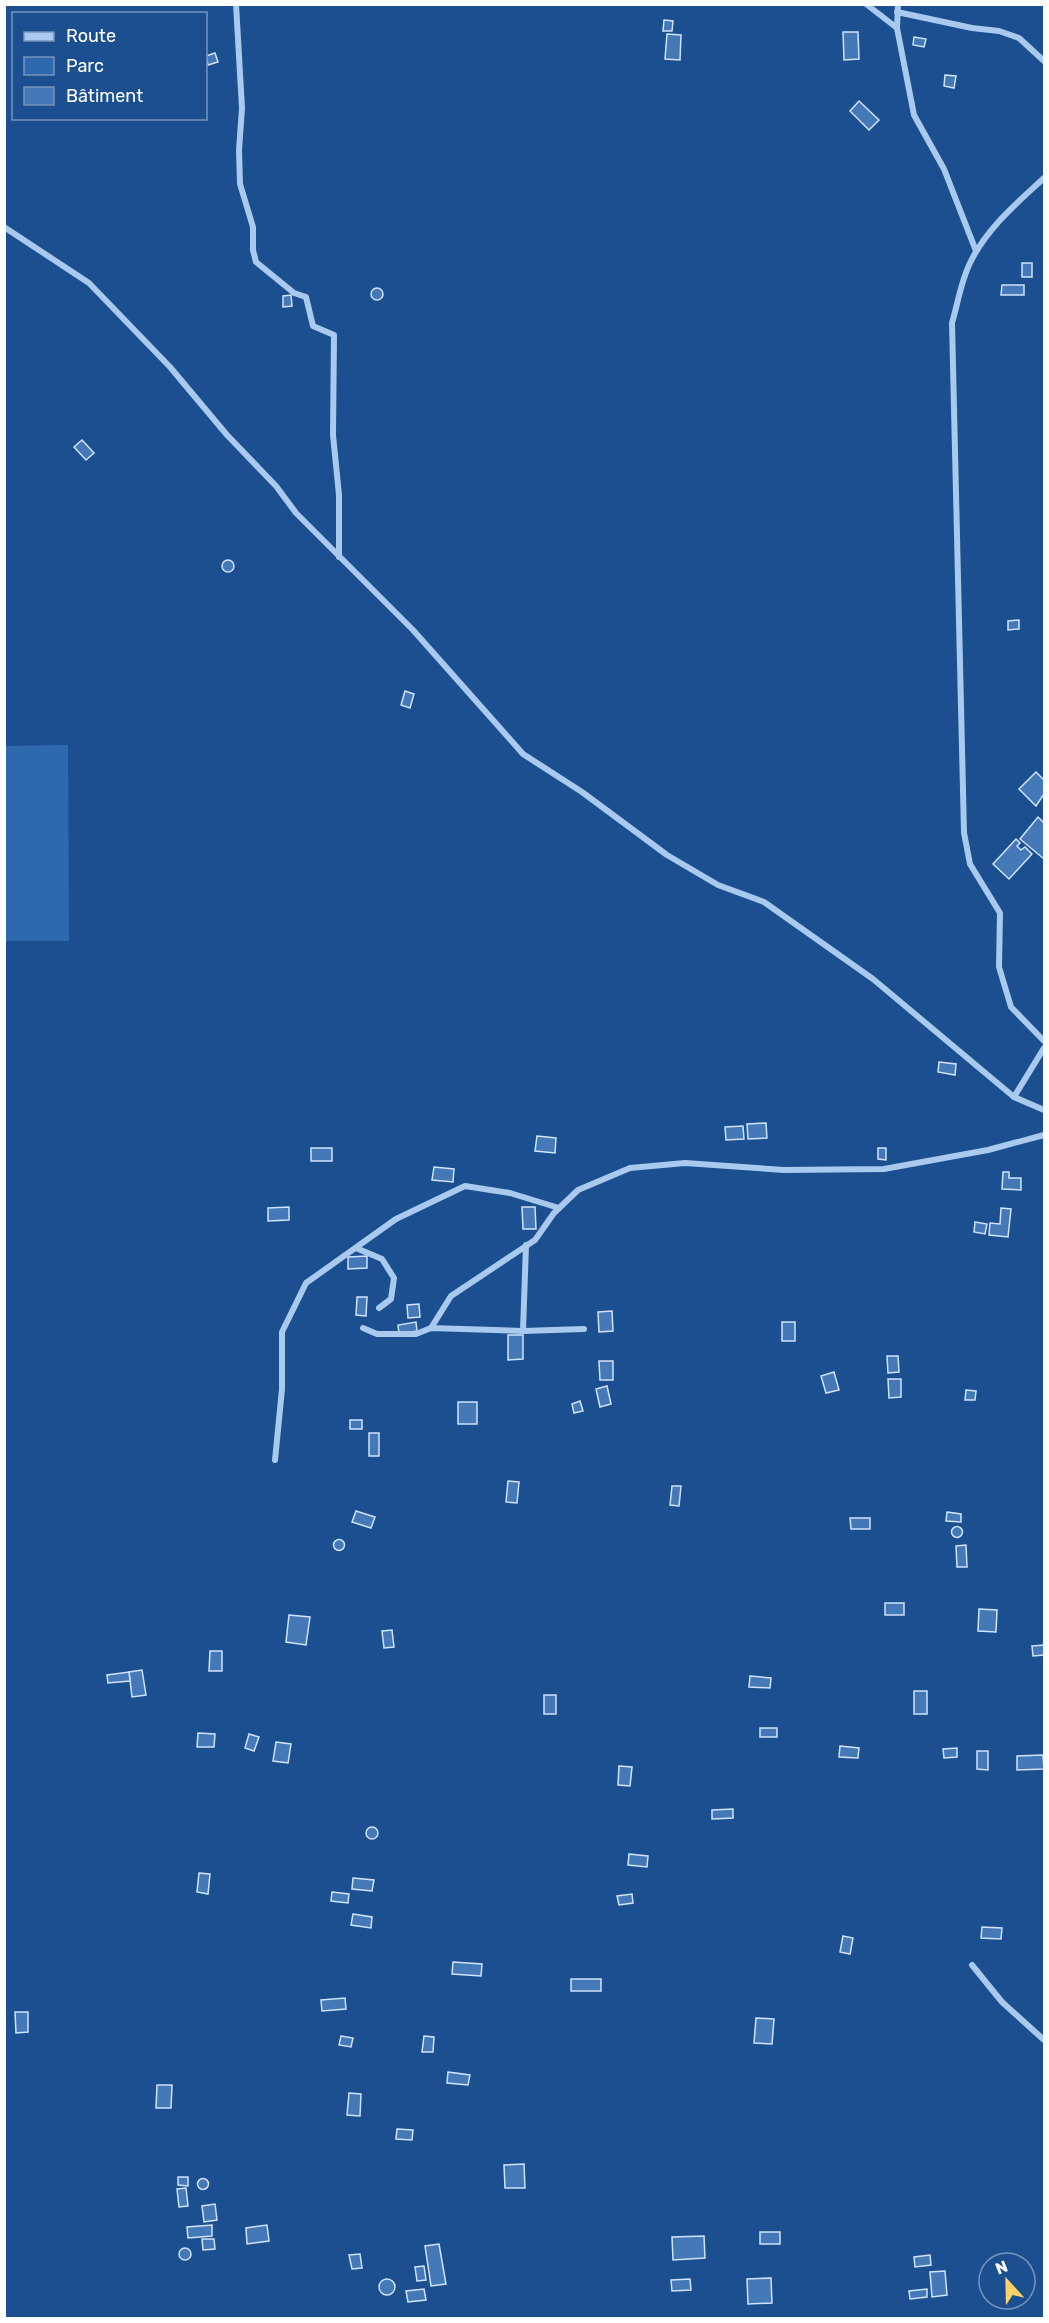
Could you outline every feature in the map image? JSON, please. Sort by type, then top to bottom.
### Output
[{"type":"street","points":[[236,4],[242,108],[239,150],[240,184],[253,227],[253,250],[256,262],[294,293],[306,297],[313,326],[334,335],[333,435],[339,495],[339,557]]},
{"type":"street","points":[[866,4],[897,28]]},
{"type":"street","points":[[898,4],[897,28],[914,115],[944,169],[976,251]]},
{"type":"street","points":[[897,12],[972,28],[999,31],[1019,38],[1044,61]]},
{"type":"street","points":[[1044,178],[984,237],[970,262],[952,323],[964,833],[970,864],[1000,913],[999,967],[1011,1007],[1044,1041]]},
{"type":"street","points":[[4,227],[89,283],[170,367],[227,435],[276,486],[296,513],[413,630],[523,754],[582,792],[667,855],[718,885],[764,902],[873,979],[1014,1097],[1044,1110]]},
{"type":"street","points":[[1014,1097],[1044,1048]]},
{"type":"street","points":[[431,1328],[451,1296],[535,1240],[559,1208],[578,1190],[630,1168],[685,1163],[784,1170],[884,1169],[988,1150],[1044,1135]]},
{"type":"street","points":[[275,1460],[282,1389],[282,1332],[306,1283],[396,1219],[465,1186],[510,1193],[559,1208]]},
{"type":"street","points":[[523,1331],[526,1245]]},
{"type":"street","points":[[356,1248],[382,1259],[394,1278],[391,1299],[380,1308]]},
{"type":"street","points":[[363,1328],[378,1334],[416,1334],[431,1328],[523,1331],[584,1329]]},
{"type":"street","points":[[972,1965],[1002,2002],[1044,2040]]},
{"type":"green space","points":[[68,745],[69,941],[5,941],[5,746]]},
{"type":"building","points":[[664,20],[673,21],[672,31],[663,31]]},
{"type":"building","points":[[843,32],[858,32],[859,59],[844,60]]},
{"type":"building","points":[[667,34],[681,35],[680,60],[665,59]]},
{"type":"building","points":[[914,37],[926,39],[924,47],[913,45]]},
{"type":"building","points":[[215,53],[218,62],[208,65],[207,56]]},
{"type":"building","points":[[945,75],[956,76],[954,88],[944,86]]},
{"type":"building","points":[[859,101],[879,120],[869,130],[850,111]]},
{"type":"building","points":[[1022,263],[1032,263],[1032,277],[1022,277]]},
{"type":"building","points":[[1002,285],[1024,285],[1024,295],[1001,295]]},
{"type":"building","points":[[379,288],[382,289],[382,299],[375,300],[372,299],[371,292],[372,289]]},
{"type":"building","points":[[291,295],[292,306],[283,307],[283,296]]},
{"type":"building","points":[[82,440],[94,453],[86,460],[74,447]]},
{"type":"building","points":[[228,560],[234,566],[228,572],[222,566]]},
{"type":"building","points":[[1019,620],[1019,629],[1008,630],[1008,621]]},
{"type":"building","points":[[405,691],[414,694],[410,708],[401,705]]},
{"type":"building","points":[[1036,772],[1044,780],[1044,794],[1036,806],[1019,789]]},
{"type":"building","points":[[1038,817],[1044,823],[1044,859],[1020,839]]},
{"type":"building","points":[[1016,839],[1020,843],[1017,846],[1021,850],[1025,847],[1032,854],[1009,879],[993,864]]},
{"type":"building","points":[[939,1062],[956,1064],[955,1075],[938,1072]]},
{"type":"building","points":[[766,1123],[767,1138],[748,1139],[747,1124]]},
{"type":"building","points":[[743,1126],[744,1139],[726,1140],[725,1127]]},
{"type":"building","points":[[537,1136],[556,1138],[555,1153],[535,1151]]},
{"type":"building","points":[[311,1148],[332,1148],[332,1161],[311,1161]]},
{"type":"building","points":[[878,1148],[886,1148],[886,1160],[878,1159]]},
{"type":"building","points":[[434,1167],[454,1169],[453,1182],[432,1180]]},
{"type":"building","points":[[1003,1172],[1009,1172],[1009,1178],[1021,1178],[1021,1190],[1002,1189]]},
{"type":"building","points":[[289,1207],[289,1220],[268,1221],[268,1208]]},
{"type":"building","points":[[522,1207],[535,1207],[536,1229],[523,1229]]},
{"type":"building","points":[[1001,1208],[1011,1209],[1008,1237],[989,1235],[990,1223],[1000,1224]]},
{"type":"building","points":[[975,1222],[987,1224],[985,1234],[974,1232]]},
{"type":"building","points":[[367,1256],[367,1268],[348,1269],[348,1257]]},
{"type":"building","points":[[357,1297],[367,1297],[366,1316],[356,1315]]},
{"type":"building","points":[[419,1304],[420,1317],[408,1318],[407,1305]]},
{"type":"building","points":[[612,1311],[613,1331],[599,1332],[598,1312]]},
{"type":"building","points":[[416,1322],[417,1331],[399,1334],[398,1325]]},
{"type":"building","points":[[782,1322],[795,1322],[795,1341],[782,1341]]},
{"type":"building","points":[[508,1335],[523,1335],[523,1359],[508,1360]]},
{"type":"building","points":[[887,1356],[898,1356],[899,1372],[888,1373]]},
{"type":"building","points":[[599,1361],[613,1361],[613,1380],[600,1380]]},
{"type":"building","points":[[834,1372],[839,1390],[826,1393],[821,1376]]},
{"type":"building","points":[[888,1379],[901,1379],[901,1397],[889,1398]]},
{"type":"building","points":[[607,1386],[611,1404],[600,1407],[596,1389]]},
{"type":"building","points":[[966,1390],[976,1391],[975,1400],[965,1400]]},
{"type":"building","points":[[580,1401],[583,1411],[574,1413],[572,1404]]},
{"type":"building","points":[[458,1402],[477,1402],[477,1424],[458,1424]]},
{"type":"building","points":[[350,1420],[362,1420],[362,1429],[350,1429]]},
{"type":"building","points":[[369,1433],[379,1433],[379,1456],[369,1456]]},
{"type":"building","points":[[508,1481],[519,1482],[517,1503],[506,1502]]},
{"type":"building","points":[[672,1486],[681,1486],[679,1506],[670,1505]]},
{"type":"building","points":[[356,1511],[375,1517],[371,1528],[352,1522]]},
{"type":"building","points":[[947,1512],[961,1514],[961,1522],[946,1521]]},
{"type":"building","points":[[850,1518],[870,1518],[870,1529],[851,1529]]},
{"type":"building","points":[[957,1526],[963,1532],[957,1538],[951,1532]]},
{"type":"building","points":[[339,1540],[343,1541],[343,1549],[339,1550],[335,1549],[334,1545],[335,1541]]},
{"type":"building","points":[[966,1545],[967,1567],[957,1567],[956,1546]]},
{"type":"building","points":[[885,1603],[904,1603],[904,1615],[885,1615]]},
{"type":"building","points":[[979,1609],[997,1610],[996,1632],[978,1631]]},
{"type":"building","points":[[289,1615],[310,1617],[306,1645],[286,1642]]},
{"type":"building","points":[[392,1630],[394,1647],[384,1648],[382,1631]]},
{"type":"building","points":[[1044,1645],[1044,1655],[1033,1656],[1032,1646]]},
{"type":"building","points":[[210,1651],[222,1651],[222,1671],[209,1671]]},
{"type":"building","points":[[142,1670],[146,1695],[132,1697],[129,1672]]},
{"type":"building","points":[[129,1672],[130,1681],[108,1683],[107,1675]]},
{"type":"building","points":[[750,1676],[771,1678],[770,1688],[749,1687]]},
{"type":"building","points":[[914,1691],[927,1691],[927,1714],[914,1714]]},
{"type":"building","points":[[544,1695],[556,1695],[556,1714],[544,1714]]},
{"type":"building","points":[[760,1728],[777,1728],[777,1737],[760,1737]]},
{"type":"building","points":[[198,1733],[215,1734],[214,1747],[197,1747]]},
{"type":"building","points":[[249,1734],[259,1737],[254,1751],[245,1748]]},
{"type":"building","points":[[276,1742],[291,1744],[288,1763],[273,1761]]},
{"type":"building","points":[[840,1746],[859,1748],[858,1758],[839,1757]]},
{"type":"building","points":[[957,1748],[957,1757],[944,1758],[943,1749]]},
{"type":"building","points":[[977,1751],[988,1751],[988,1770],[977,1769]]},
{"type":"building","points":[[1043,1755],[1044,1769],[1017,1770],[1017,1756]]},
{"type":"building","points":[[619,1766],[632,1767],[630,1786],[618,1785]]},
{"type":"building","points":[[733,1809],[733,1818],[712,1819],[712,1810]]},
{"type":"building","points":[[374,1827],[378,1833],[374,1839],[370,1839],[366,1831]]},
{"type":"building","points":[[629,1854],[648,1856],[647,1867],[628,1865]]},
{"type":"building","points":[[199,1873],[210,1874],[208,1894],[197,1892]]},
{"type":"building","points":[[353,1878],[374,1880],[372,1891],[352,1889]]},
{"type":"building","points":[[332,1892],[349,1894],[348,1903],[331,1901]]},
{"type":"building","points":[[632,1894],[633,1903],[619,1905],[617,1896]]},
{"type":"building","points":[[353,1914],[372,1917],[371,1928],[351,1925]]},
{"type":"building","points":[[982,1927],[1002,1928],[1001,1939],[981,1938]]},
{"type":"building","points":[[843,1936],[853,1938],[850,1954],[840,1952]]},
{"type":"building","points":[[453,1962],[482,1964],[481,1976],[452,1974]]},
{"type":"building","points":[[571,1979],[601,1979],[601,1991],[571,1991]]},
{"type":"building","points":[[345,1998],[346,2009],[322,2011],[321,2000]]},
{"type":"building","points":[[15,2012],[28,2012],[28,2032],[16,2033]]},
{"type":"building","points":[[756,2018],[774,2019],[772,2044],[754,2043]]},
{"type":"building","points":[[341,2036],[353,2038],[351,2047],[339,2045]]},
{"type":"building","points":[[424,2036],[434,2037],[433,2052],[422,2052]]},
{"type":"building","points":[[448,2072],[470,2075],[468,2085],[447,2083]]},
{"type":"building","points":[[157,2085],[172,2085],[171,2108],[156,2108]]},
{"type":"building","points":[[349,2093],[361,2094],[360,2116],[347,2115]]},
{"type":"building","points":[[397,2129],[413,2130],[412,2140],[396,2139]]},
{"type":"building","points":[[524,2164],[525,2188],[505,2188],[504,2165]]},
{"type":"building","points":[[178,2177],[188,2177],[188,2186],[178,2185]]},
{"type":"building","points":[[203,2179],[207,2180],[207,2188],[203,2189],[199,2188],[198,2184],[199,2180]]},
{"type":"building","points":[[186,2188],[188,2206],[179,2207],[177,2189]]},
{"type":"building","points":[[215,2204],[217,2220],[204,2222],[202,2206]]},
{"type":"building","points":[[212,2225],[212,2236],[188,2238],[187,2227]]},
{"type":"building","points":[[267,2225],[269,2241],[247,2244],[246,2228]]},
{"type":"building","points":[[760,2232],[780,2232],[780,2244],[760,2244]]},
{"type":"building","points":[[704,2236],[705,2258],[673,2260],[672,2237]]},
{"type":"building","points":[[202,2239],[214,2239],[215,2249],[203,2250]]},
{"type":"building","points":[[439,2244],[446,2284],[431,2286],[425,2246]]},
{"type":"building","points":[[185,2248],[191,2254],[185,2260],[179,2254]]},
{"type":"building","points":[[360,2254],[362,2268],[352,2269],[349,2255]]},
{"type":"building","points":[[930,2255],[931,2265],[915,2267],[914,2257]]},
{"type":"building","points":[[424,2266],[426,2280],[417,2281],[415,2267]]},
{"type":"building","points":[[945,2271],[947,2295],[932,2297],[930,2272]]},
{"type":"building","points":[[771,2278],[772,2303],[748,2304],[747,2279]]},
{"type":"building","points":[[387,2279],[393,2281],[395,2287],[393,2293],[387,2295],[381,2293],[379,2287],[381,2281]]},
{"type":"building","points":[[690,2279],[691,2290],[672,2291],[671,2280]]},
{"type":"building","points":[[424,2289],[426,2300],[408,2302],[406,2291]]},
{"type":"building","points":[[927,2289],[927,2297],[910,2299],[909,2291]]}]
